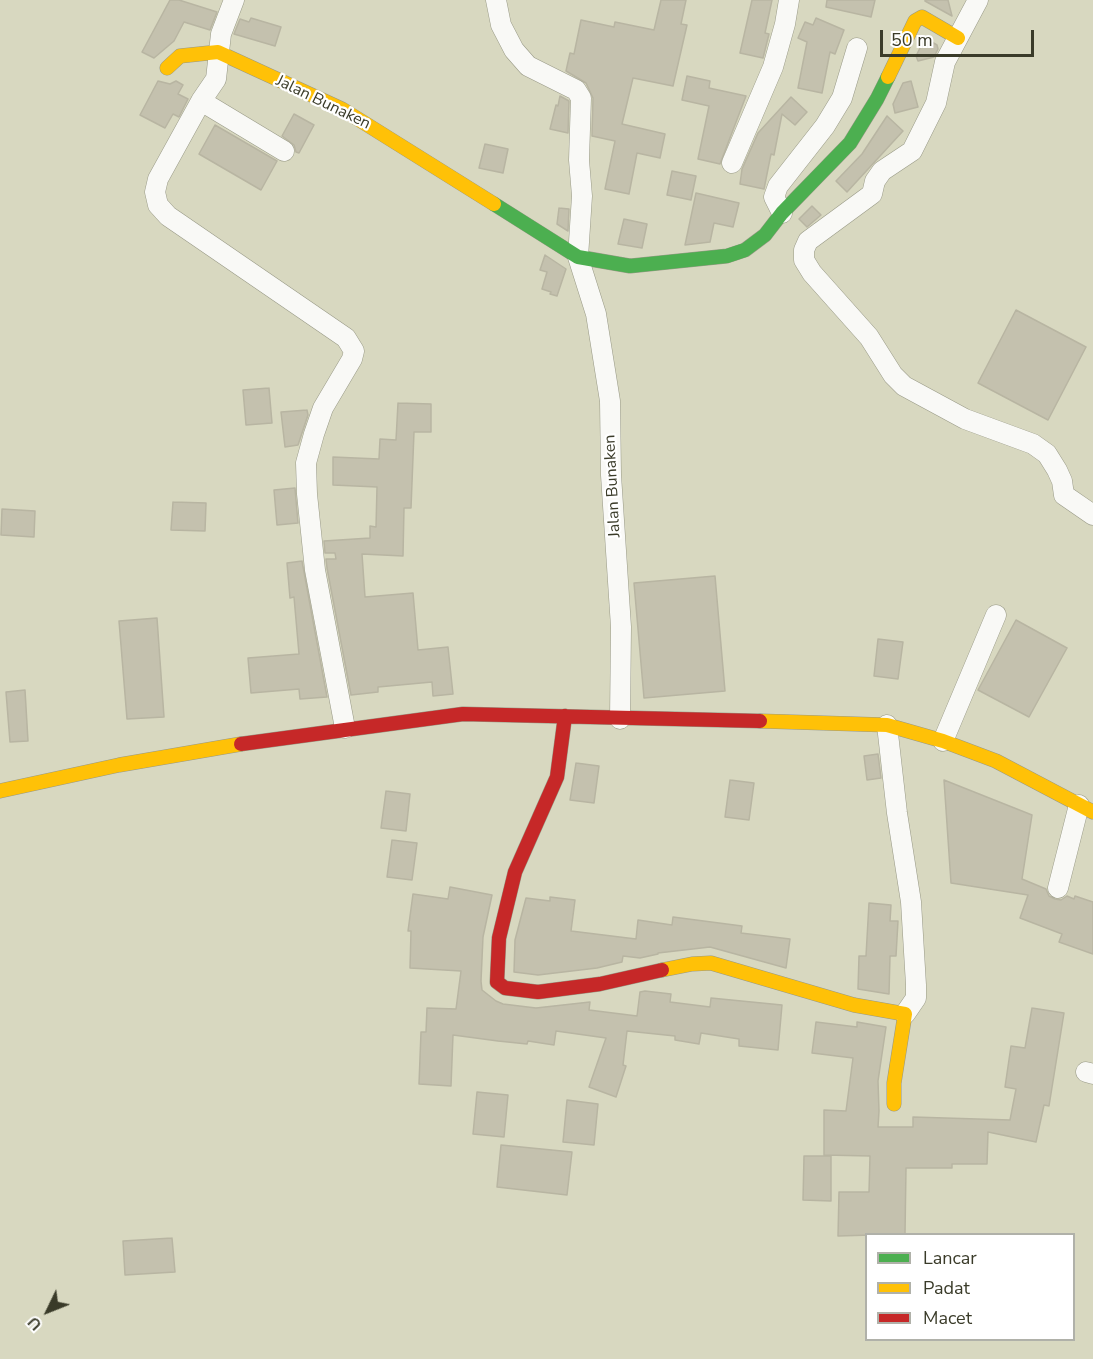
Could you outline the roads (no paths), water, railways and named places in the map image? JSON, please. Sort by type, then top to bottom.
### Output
[{"type":"street","points":[[234,0],[221,34],[216,79],[201,101],[159,179],[155,192],[158,205],[168,216],[346,338],[354,351],[323,408],[306,463],[315,570],[326,638],[345,728]]},
{"type":"street","name":"Jalan Bunaken","points":[[496,0],[501,25],[514,50],[528,66],[576,90],[581,98],[579,160],[582,196],[578,257],[596,314],[610,401],[611,475],[621,627],[620,719]]},
{"type":"street","points":[[732,163],[772,67],[785,24],[789,0]]},
{"type":"street","points":[[978,0],[945,62],[936,103],[912,151],[882,171],[875,181],[872,194],[808,241],[804,250],[804,260],[812,273],[869,337],[893,375],[904,386],[965,419],[1033,444],[1047,454],[1057,470],[1062,481],[1064,495],[1093,514]]},
{"type":"street","points":[[578,257],[630,266],[728,256],[745,250],[765,235],[782,213],[850,143],[878,99],[915,21],[922,17],[958,38]]},
{"type":"street","points":[[782,213],[774,196],[778,186],[825,126],[842,98],[857,48]]},
{"type":"street","points":[[167,69],[180,56],[218,52]]},
{"type":"street","name":"Jalan Bunaken","points":[[218,52],[342,109],[578,257]]},
{"type":"street","points":[[201,101],[284,151]]},
{"type":"street","points":[[943,741],[996,615]]},
{"type":"street","points":[[0,790],[183,753],[345,728],[463,714],[887,725],[943,741],[996,760],[1086,808],[1058,888]]},
{"type":"street","points":[[566,716],[557,777],[515,872],[499,938],[497,982],[505,988],[538,992],[600,984],[692,964],[711,963],[854,1005],[905,1014]]},
{"type":"street","points":[[887,725],[897,813],[911,902],[916,985],[916,998],[905,1014],[894,1083],[894,1104]]}]
